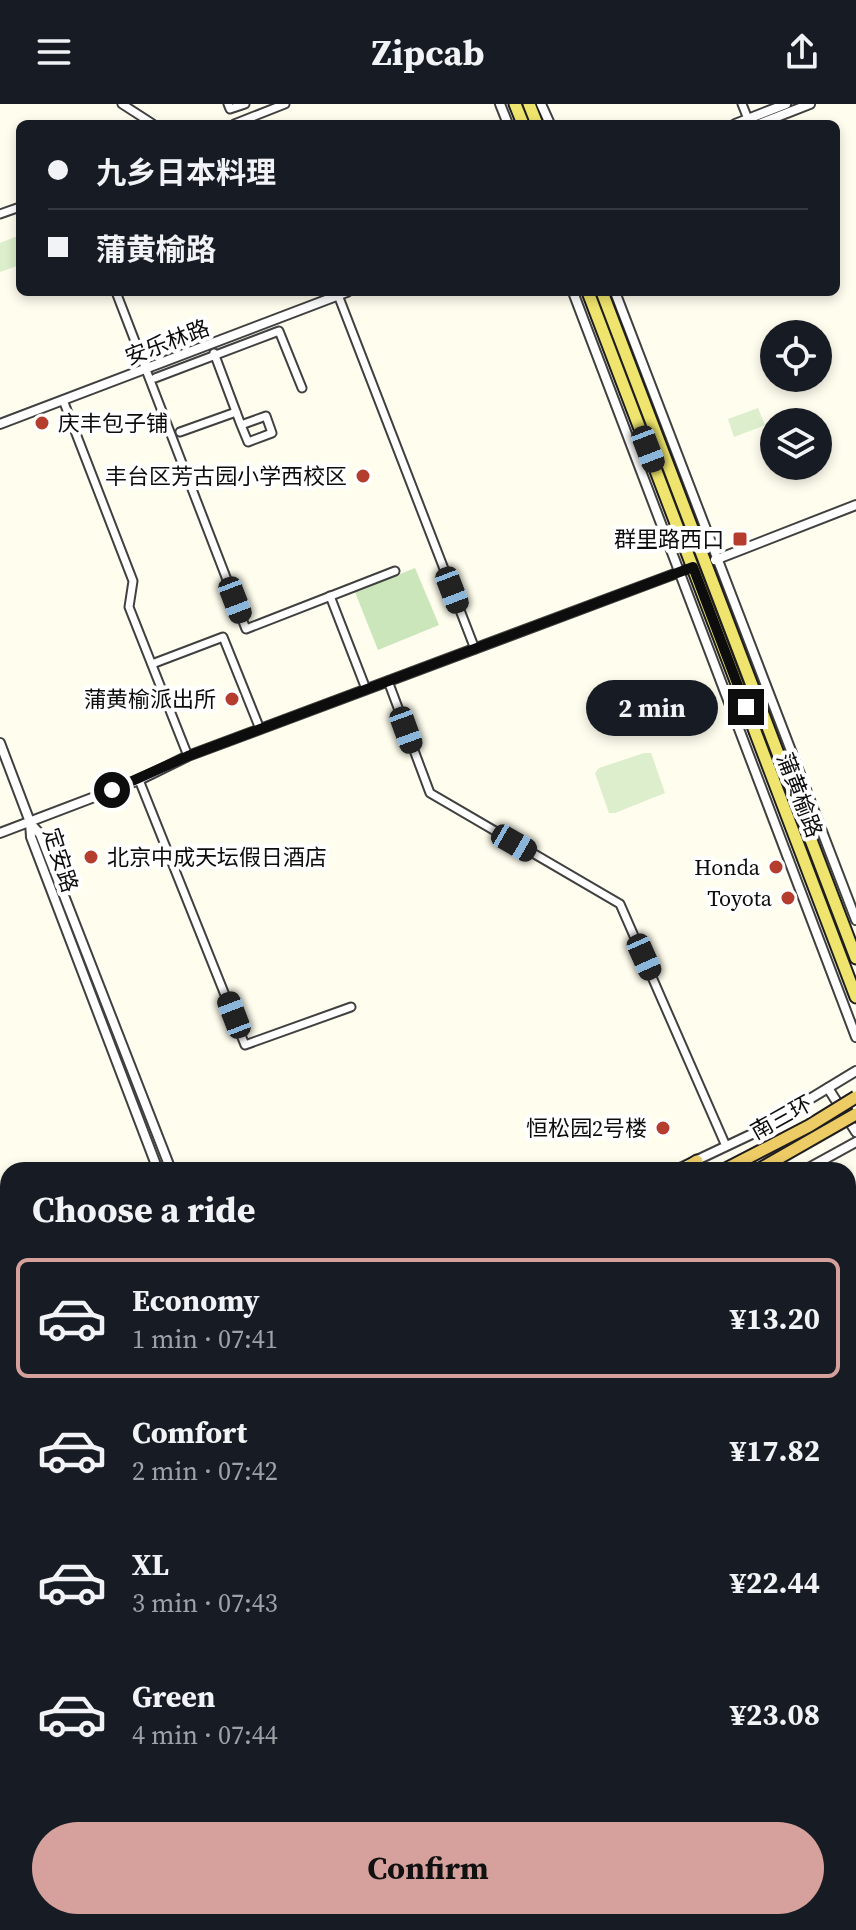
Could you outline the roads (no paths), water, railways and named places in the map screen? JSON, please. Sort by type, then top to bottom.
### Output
[{"type":"highway","name":"南三环","points":[[739,1162],[809,1126],[856,1097]]},
{"type":"highway","name":"南三环","points":[[772,1162],[856,1114]]},
{"type":"main road","name":"蒲黄榆路","points":[[590,296],[856,958]]},
{"type":"main road","name":"蒲黄榆路","points":[[603,296],[778,792],[856,997]]},
{"type":"street","points":[[122,104],[147,120]]},
{"type":"street","points":[[228,104],[230,109],[245,104]]},
{"type":"street","points":[[243,120],[285,104]]},
{"type":"street","points":[[742,104],[748,119],[786,104]]},
{"type":"street","points":[[769,120],[810,104]]},
{"type":"street","points":[[118,296],[246,629],[395,571]]},
{"type":"street","name":"安乐林路","points":[[0,424],[337,296]]},
{"type":"street","points":[[343,296],[475,649]]},
{"type":"street","points":[[575,296],[856,1037]]},
{"type":"street","points":[[617,296],[856,920]]},
{"type":"street","points":[[155,378],[279,331],[302,388]]},
{"type":"street","points":[[210,344],[241,425],[248,442],[272,433],[266,416],[241,425]]},
{"type":"street","points":[[63,400],[133,581],[129,607],[188,756]]},
{"type":"street","points":[[180,432],[236,412]]},
{"type":"street","points":[[0,833],[139,780],[188,756],[856,505]]},
{"type":"street","points":[[330,596],[366,689]]},
{"type":"street","points":[[152,664],[223,637],[260,729]]},
{"type":"street","points":[[388,681],[430,793],[620,904],[726,1146]]},
{"type":"street","points":[[0,743],[30,822]]},
{"type":"street","points":[[139,780],[245,1045],[351,1007]]},
{"type":"street","points":[[769,806],[778,792]]},
{"type":"street","name":"定安路","points":[[30,822],[31,837],[155,1162]]},
{"type":"street","name":"定安路","points":[[30,822],[40,834],[168,1162]]},
{"type":"street","points":[[697,1161],[752,1134],[856,1071]]},
{"type":"street","points":[[828,1088],[856,1132]]},
{"type":"street","points":[[820,1162],[856,1142]]},
{"type":"place","name":"庆丰包子铺","points":[[42,423]]},
{"type":"place","name":"丰台区芳古园小学西校区","points":[[363,476]]},
{"type":"place","name":"群里路西口","points":[[740,539]]},
{"type":"place","name":"蒲黄榆派出所","points":[[232,699]]},
{"type":"place","name":"北京中成天坛假日酒店","points":[[91,857]]},
{"type":"place","name":"Honda","points":[[776,867]]},
{"type":"place","name":"Toyota","points":[[788,898]]},
{"type":"place","name":"恒松园2号楼","points":[[663,1128]]}]
